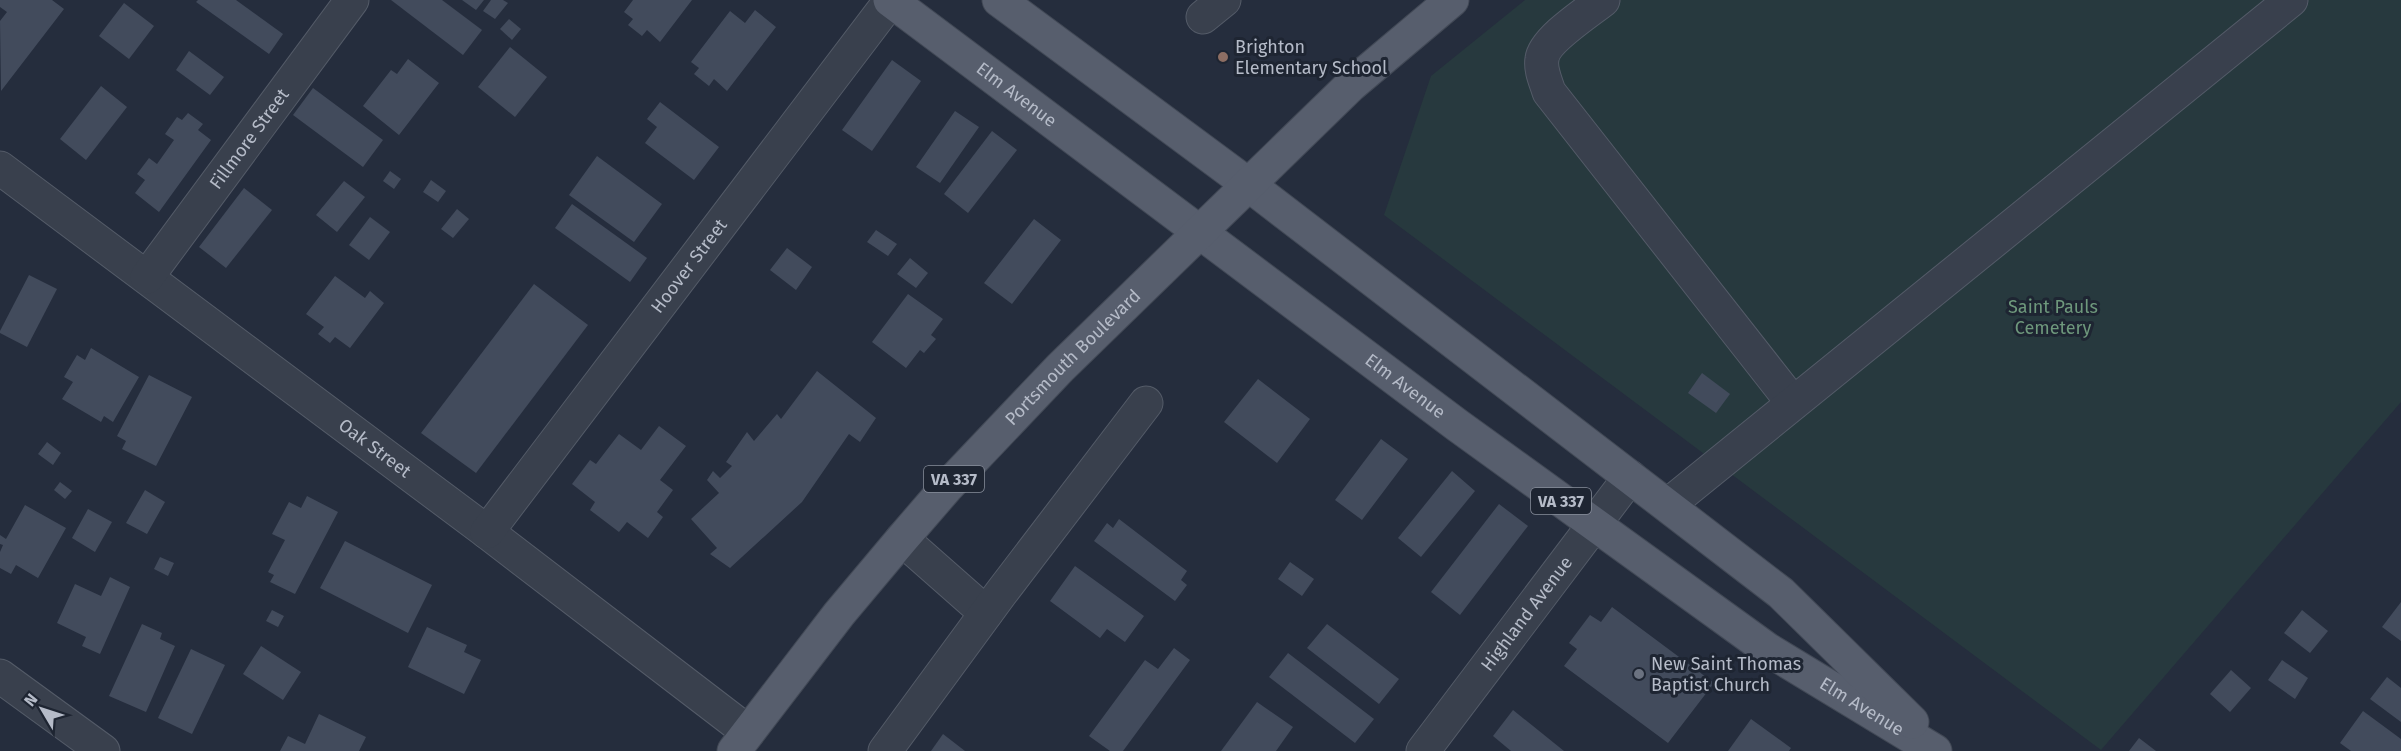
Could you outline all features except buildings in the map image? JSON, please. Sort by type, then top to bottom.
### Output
[{"type":"main road","name":"Elm Avenue","points":[[891,0],[1457,425],[1767,649],[1935,751]]},
{"type":"main road","name":"Elm Avenue","points":[[999,0],[1249,185],[1782,593],[1941,751]]},
{"type":"main road","name":"Portsmouth Boulevard","points":[[741,742],[839,614],[902,539],[946,488],[1060,368],[1352,85],[1452,0]]},
{"type":"street","name":"Fillmore Street","points":[[147,277],[352,0]]},
{"type":"street","name":"Hoover Street","points":[[487,532],[891,0]]},
{"type":"street","points":[[1603,0],[1554,40],[1541,58],[1549,92],[1793,403]]},
{"type":"street","points":[[1668,505],[2291,0]]},
{"type":"street","name":"Oak Street","points":[[0,168],[487,532],[741,742]]},
{"type":"street","points":[[885,751],[986,613],[1146,403]]},
{"type":"street","name":"Highland Avenue","points":[[1423,751],[1630,477]]},
{"type":"street","points":[[902,539],[986,613]]},
{"type":"street","points":[[0,676],[103,751]]},
{"type":"green space","name":"Saint Pauls Cemetery","points":[[1525,0],[2401,0],[2401,402],[2101,750],[1384,215],[1431,76]]},
{"type":"place","name":"Brighton Elementary School","points":[[1223,57]]},
{"type":"place","name":"New Saint Thomas Baptist Church","points":[[1639,674]]}]
